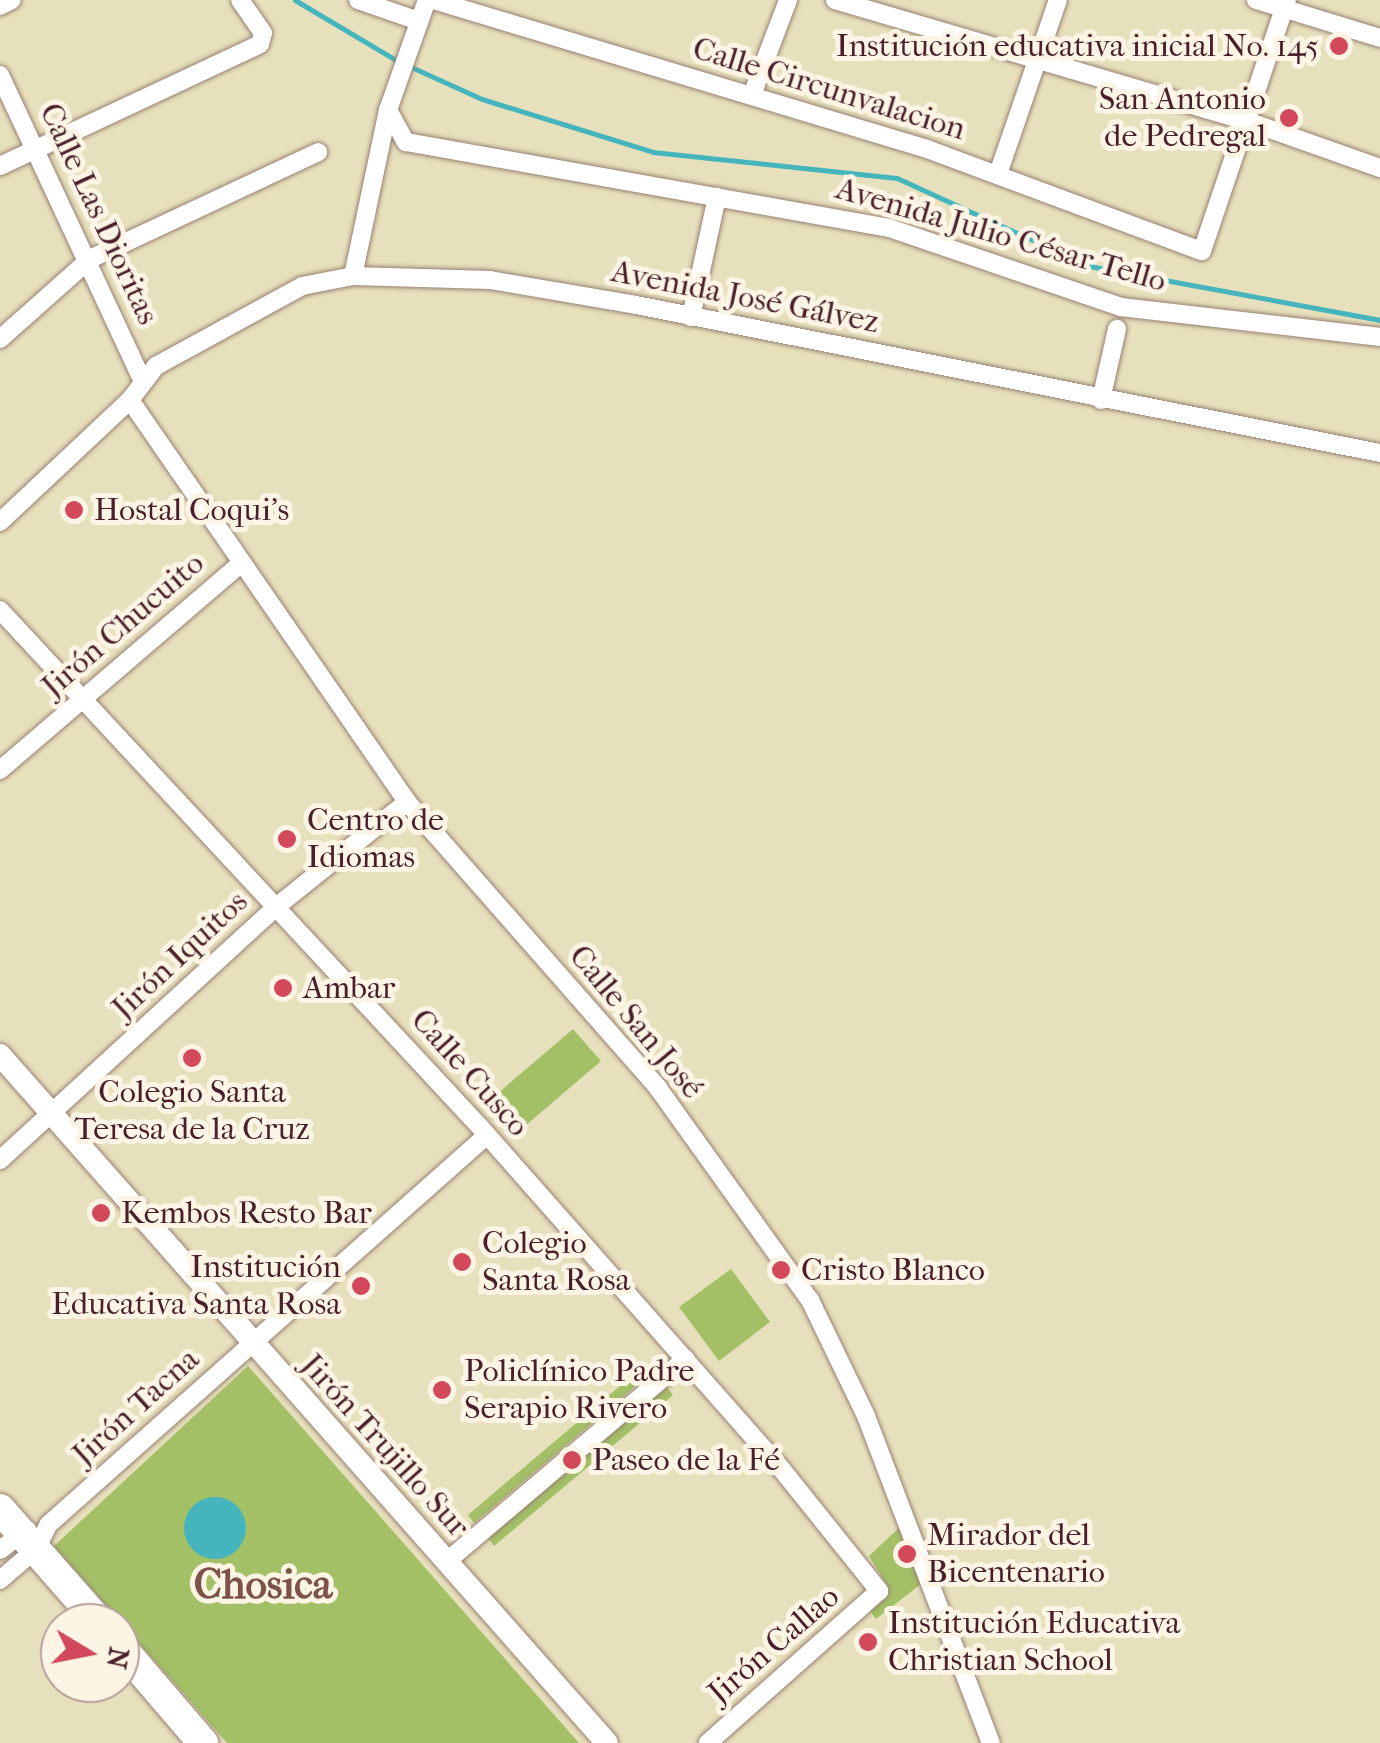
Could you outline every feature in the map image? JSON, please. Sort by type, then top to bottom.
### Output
[{"type":"highway","points":[[21,1532],[83,1603]]},
{"type":"highway","points":[[140,1669],[203,1743]]},
{"type":"street","points":[[0,6],[12,0]]},
{"type":"street","points":[[0,166],[260,44],[263,33],[240,0]]},
{"type":"street","points":[[358,0],[419,21]]},
{"type":"street","points":[[353,276],[388,110],[430,0]]},
{"type":"street","name":"Calle Circunvalacion","points":[[430,0],[752,95],[998,174],[1202,251],[1247,121]]},
{"type":"street","points":[[752,95],[788,0]]},
{"type":"street","points":[[835,0],[1037,64],[1247,121],[1380,168]]},
{"type":"street","points":[[998,174],[1058,0]]},
{"type":"street","points":[[1256,0],[1285,4],[1380,38]]},
{"type":"street","points":[[1247,121],[1285,4]]},
{"type":"street","name":"Calle Las Dioritas","points":[[0,74],[90,259],[142,379]]},
{"type":"street","name":"Avenida Julio César Tello","points":[[388,110],[406,142],[889,228],[1121,307],[1266,329],[1380,337]]},
{"type":"street","points":[[0,339],[90,259],[318,152]]},
{"type":"street","points":[[690,317],[718,197]]},
{"type":"street","name":"Avenida José Gálvez","points":[[142,379],[302,286],[353,276],[490,280],[1380,453]]},
{"type":"street","points":[[1101,400],[1116,329]]},
{"type":"street","points":[[0,522],[130,400],[142,379]]},
{"type":"street","name":"Calle San José","points":[[130,400],[407,802],[658,1088],[810,1300],[866,1416],[991,1743]]},
{"type":"street","name":"Jirón Chucuito","points":[[0,770],[240,564]]},
{"type":"street","name":"Calle Cusco","points":[[0,610],[486,1135],[685,1360],[879,1591]]},
{"type":"street","name":"Jirón Iquitos","points":[[0,1160],[276,907],[407,802]]},
{"type":"street","name":"Jirón Trujillo Sur","points":[[0,1055],[250,1346],[607,1743]]},
{"type":"street","name":"Jirón Tacna","points":[[0,1580],[21,1532],[250,1346],[486,1135]]},
{"type":"street","points":[[446,1562],[685,1360]]},
{"type":"street","name":"Jirón Callao","points":[[708,1743],[879,1591]]},
{"type":"green space","points":[[573,1029],[601,1061],[518,1132],[490,1100]]},
{"type":"green space","points":[[731,1269],[770,1322],[719,1361],[679,1307]]},
{"type":"green space","points":[[646,1364],[652,1372],[474,1523],[468,1515]]},
{"type":"green space","points":[[248,1366],[579,1743],[227,1743],[140,1644],[140,1603],[104,1603],[54,1546]]},
{"type":"green space","points":[[667,1387],[673,1395],[494,1546],[488,1538]]},
{"type":"green space","points":[[900,1527],[921,1584],[876,1619],[870,1611],[884,1599],[887,1585],[869,1556]]},
{"type":"water","points":[[215,1497],[237,1506],[246,1528],[237,1550],[215,1559],[193,1550],[184,1528],[193,1506]]},
{"type":"waterway","points":[[295,0],[399,62]]},
{"type":"waterway","points":[[409,66],[482,99],[653,152],[897,178],[1089,266],[1380,320]]},
{"type":"place","name":"Institución educativa inicial No. 145","points":[[1339,46]]},
{"type":"place","name":"San Antonio de Pedregal","points":[[1289,118]]},
{"type":"place","name":"Hostal Coqui's","points":[[74,510]]},
{"type":"place","name":"Centro de Idiomas","points":[[287,839]]},
{"type":"place","name":"Ambar","points":[[283,988]]},
{"type":"place","name":"Colegio Santa Teresa de la Cruz","points":[[192,1058]]},
{"type":"place","name":"Kembos Resto Bar","points":[[101,1213]]},
{"type":"place","name":"Colegio Santa Rosa","points":[[462,1262]]},
{"type":"place","name":"Cristo Blanco","points":[[781,1270]]},
{"type":"place","name":"Institución Educativa Santa Rosa","points":[[361,1286]]},
{"type":"place","name":"Policlínico Padre Serapio Rivero","points":[[442,1390]]},
{"type":"place","name":"Paseo de la Fé","points":[[572,1460]]},
{"type":"place","name":"Mirador del Bicentenario","points":[[907,1554]]},
{"type":"place","name":"Institución Educativa Christian School","points":[[868,1642]]},
{"type":"district","name":"Chosica","points":[[263,1585]]}]
